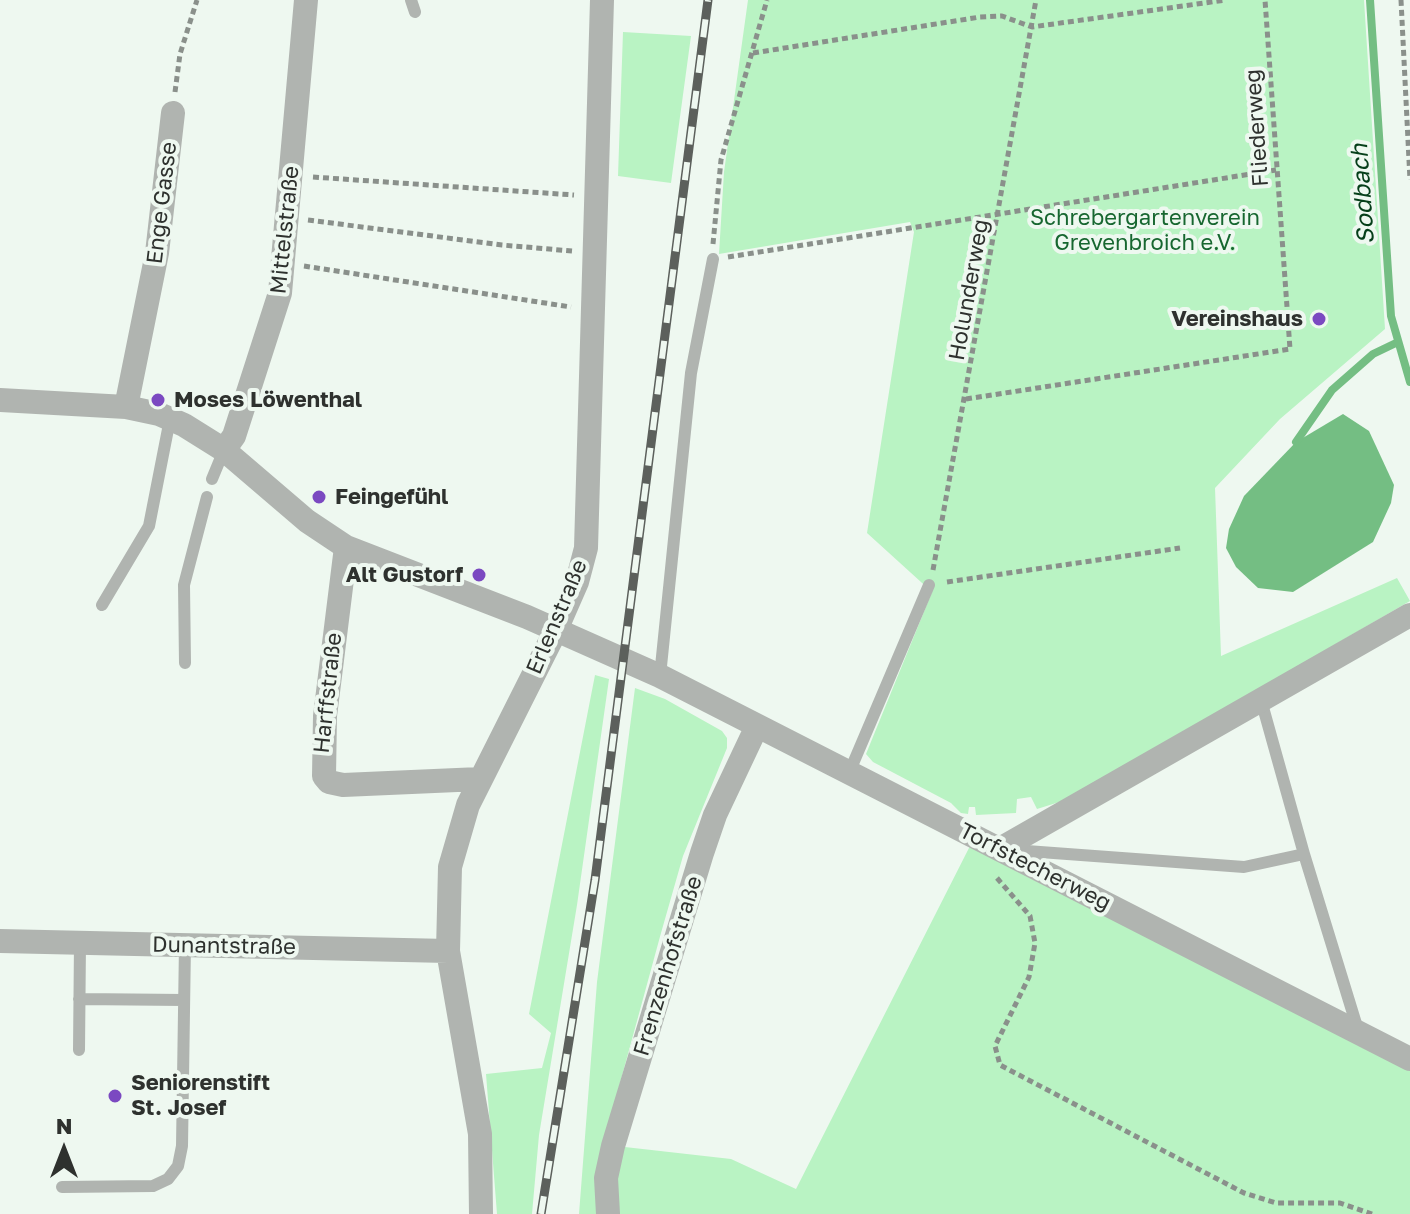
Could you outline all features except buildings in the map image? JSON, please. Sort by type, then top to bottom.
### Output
[{"type":"street","name":"Mittelstraße","points":[[224,450],[234,436],[272,325],[283,263],[306,0]]},
{"type":"street","name":"Erlenstraße","points":[[481,1214],[480,1134],[448,951],[452,854],[480,779],[556,630],[577,582],[586,548],[596,310],[602,0]]},
{"type":"street","name":"Enge Gasse","points":[[126,407],[157,253],[173,113]]},
{"type":"street","name":"Torfstecherweg","points":[[0,400],[126,407],[170,419],[224,450],[307,521],[346,547],[556,630],[660,676],[1410,1059]]},
{"type":"street","name":"Harffstraße","points":[[346,547],[325,716],[324,776],[329,782],[343,785],[480,779]]},
{"type":"street","points":[[992,845],[1261,700],[1410,615]]},
{"type":"street","name":"Frenzenhofstraße","points":[[608,1214],[606,1178],[613,1146],[702,853],[715,815],[757,726]]},
{"type":"street","name":"Dunantstraße","points":[[0,941],[448,951]]},
{"type":"lane","points":[[660,676],[691,373],[713,259]]},
{"type":"lane","points":[[102,605],[149,526],[170,419]]},
{"type":"lane","points":[[212,479],[224,450]]},
{"type":"lane","points":[[185,663],[184,585],[207,497]]},
{"type":"lane","points":[[849,773],[929,585]]},
{"type":"lane","points":[[1261,700],[1359,1033]]},
{"type":"lane","points":[[992,845],[1244,867],[1304,854]]},
{"type":"lane","points":[[79,1050],[80,942]]},
{"type":"lane","points":[[62,1187],[153,1186],[173,1173],[182,1146],[185,944]]},
{"type":"lane","points":[[79,999],[184,1000]]},
{"type":"path","name":"Enge Gasse","points":[[173,113],[180,54],[197,0]]},
{"type":"path","points":[[767,0],[721,160],[713,259],[1276,170]]},
{"type":"path","name":"Holunderweg","points":[[929,585],[966,399],[1036,0]]},
{"type":"path","points":[[753,53],[980,17],[1002,16],[1032,27],[1226,0]]},
{"type":"path","name":"Fliederweg","points":[[966,399],[1290,349],[1265,0]]},
{"type":"path","points":[[1401,0],[1410,180]]},
{"type":"path","points":[[291,176],[599,196]]},
{"type":"path","points":[[287,217],[502,245],[597,253]]},
{"type":"path","points":[[283,263],[596,310]]},
{"type":"path","points":[[929,585],[1180,548]]},
{"type":"path","points":[[992,845],[979,851],[980,857],[1030,916],[1035,933],[1032,969],[995,1046],[1000,1065],[1244,1193],[1282,1203],[1340,1203],[1372,1214]]},
{"type":"green space","name":"Schrebergartenverein Grevenbroich e.V.","points":[[748,0],[1364,0],[1385,329],[1280,419],[1215,488],[1221,656],[1397,578],[1410,601],[1069,799],[1037,809],[1031,797],[1017,799],[1016,813],[976,815],[975,807],[969,807],[968,814],[961,813],[951,803],[873,762],[866,754],[932,592],[867,533],[914,232],[910,222],[719,254],[724,172]]},
{"type":"green space","points":[[623,32],[691,36],[671,183],[618,176]]},
{"type":"green space","points":[[595,675],[609,679],[577,905],[539,1135],[532,1214],[497,1214],[486,1074],[542,1068],[551,1033],[529,1014]]},
{"type":"green space","points":[[635,688],[665,699],[722,731],[727,738],[727,748],[683,856],[661,933],[596,1171],[599,1214],[579,1214],[597,982]]},
{"type":"green space","points":[[970,846],[1410,1070],[1410,1214],[613,1214],[616,1146],[731,1159],[796,1189]]},
{"type":"shaded area","points":[[1343,414],[1369,431],[1394,485],[1391,503],[1373,542],[1293,592],[1258,588],[1236,567],[1226,548],[1229,529],[1244,496],[1296,442]]},
{"type":"waterway","name":"Sodbach","points":[[1370,0],[1391,316],[1410,382]]},
{"type":"waterway","points":[[1296,442],[1332,390],[1373,354],[1398,342]]},
{"type":"railway","points":[[541,1214],[595,880],[708,0]]},
{"type":"place","name":"Vereinshaus","points":[[1319,319]]},
{"type":"place","name":"Moses Löwenthal","points":[[158,400]]},
{"type":"place","name":"Feingefühl","points":[[319,497]]},
{"type":"place","name":"Alt Gustorf","points":[[479,575]]},
{"type":"place","name":"Seniorenstift St. Josef","points":[[115,1096]]}]
